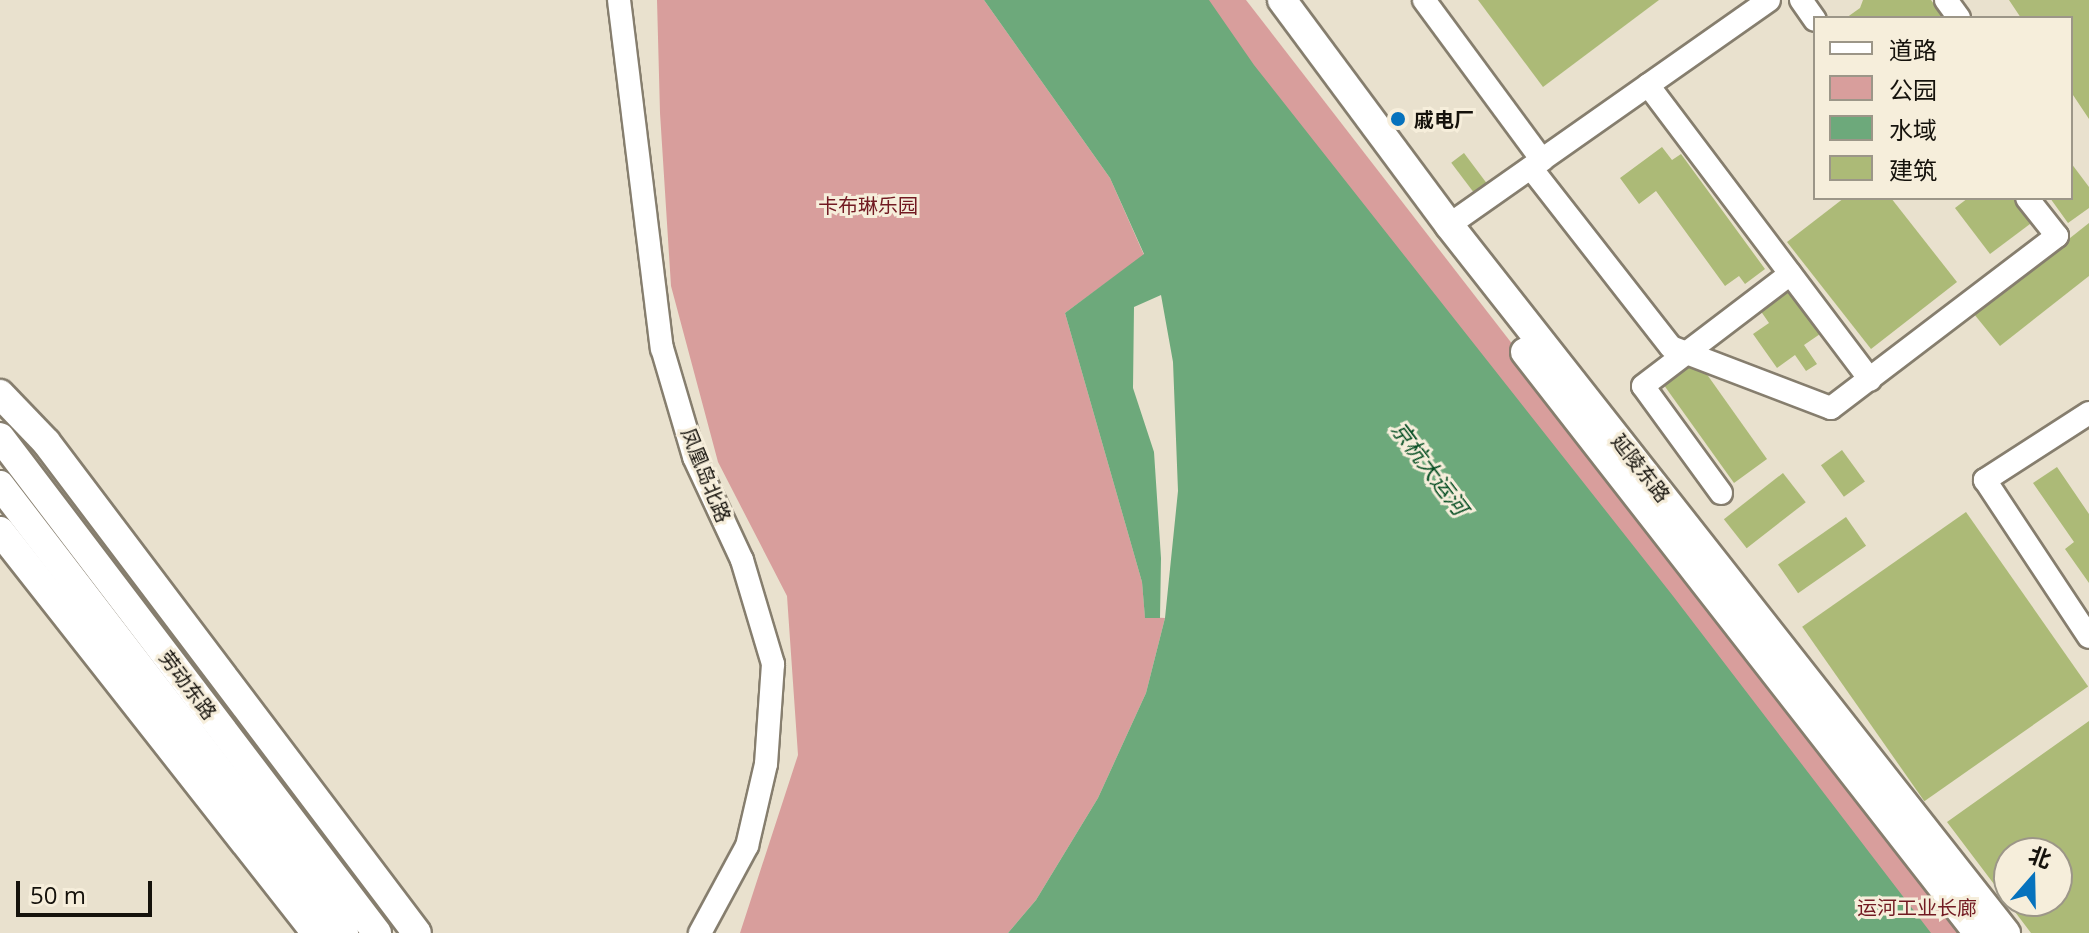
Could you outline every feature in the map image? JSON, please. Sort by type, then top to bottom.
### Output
[{"type":"main road","name":"延陵东路","points":[[1260,0],[1434,235],[1978,933]]},
{"type":"main road","name":"延陵东路","points":[[1282,0],[1449,225],[2006,933]]},
{"type":"main road","points":[[0,394],[46,442],[417,933]]},
{"type":"main road","name":"劳动东路","points":[[0,437],[291,842],[344,933]]},
{"type":"main road","name":"劳动东路","points":[[0,485],[291,842],[377,933]]},
{"type":"main road","points":[[0,531],[316,933]]},
{"type":"street","name":"凤凰岛北路","points":[[619,0],[662,348],[694,457],[742,560],[773,664],[766,764],[747,846],[700,933]]},
{"type":"street","points":[[1424,0],[1536,164],[1671,347],[1831,408],[2057,236],[2029,200]]},
{"type":"street","points":[[1449,225],[1769,0]]},
{"type":"street","points":[[1801,0],[1813,17]]},
{"type":"street","points":[[1648,85],[1870,380]]},
{"type":"street","points":[[1721,493],[1643,386],[1790,274]]},
{"type":"street","points":[[2089,413],[1985,480],[2089,637]]},
{"type":"green space","name":"卡布琳乐园","points":[[657,0],[984,0],[1110,178],[1144,255],[1065,313],[1142,582],[1145,617],[1165,618],[1146,693],[1098,798],[1036,900],[1008,933],[740,933],[798,755],[787,596],[718,462],[671,286],[660,113]]},
{"type":"green space","name":"运河工业长廊","points":[[1204,0],[1246,0],[1968,933],[1907,933]]},
{"type":"water","name":"京杭大运河","points":[[984,0],[1209,0],[1254,65],[1673,596],[1931,933],[1008,933],[1036,900],[1098,798],[1146,693],[1165,618],[1178,491],[1173,362],[1161,295],[1134,307],[1133,388],[1154,452],[1161,558],[1160,618],[1145,618],[1142,582],[1065,313],[1144,254],[1110,178]]},
{"type":"building","points":[[1478,0],[1659,0],[1543,87]]},
{"type":"building","points":[[1863,0],[1931,0],[1943,16],[1849,16],[1860,8]]},
{"type":"building","points":[[2009,0],[2089,0],[2089,119],[2073,95],[2073,16],[2020,16]]},
{"type":"building","points":[[1662,147],[1672,160],[1681,154],[1765,269],[1745,284],[1739,276],[1725,286],[1656,191],[1639,204],[1620,178]]},
{"type":"building","points":[[1464,153],[1487,184],[1475,194],[1451,163]]},
{"type":"building","points":[[2073,166],[2089,187],[2089,208],[2068,223],[2051,200],[2073,200]]},
{"type":"building","points":[[1841,200],[1893,200],[1957,282],[1871,349],[1787,242]]},
{"type":"building","points":[[1965,200],[2018,200],[2034,221],[1990,254],[1955,208]]},
{"type":"building","points":[[2089,223],[2089,276],[2000,346],[1974,314]]},
{"type":"building","points":[[1792,288],[1823,332],[1804,345],[1817,364],[1806,371],[1795,355],[1777,368],[1753,334],[1769,323],[1760,310]]},
{"type":"building","points":[[1687,363],[1701,366],[1767,459],[1734,483],[1661,381]]},
{"type":"building","points":[[1842,450],[1865,482],[1844,497],[1821,465]]},
{"type":"building","points":[[2057,467],[2089,514],[2089,583],[2065,549],[2074,542],[2033,483]]},
{"type":"building","points":[[1783,473],[1806,502],[1747,548],[1724,519]]},
{"type":"building","points":[[1966,512],[2088,686],[1924,801],[1802,627]]},
{"type":"building","points":[[1846,517],[1866,546],[1798,593],[1778,565]]},
{"type":"building","points":[[2089,721],[2089,933],[2031,933],[2019,917],[2073,917],[2073,837],[1993,837],[1993,883],[1947,822]]},
{"type":"place","name":"戚电厂","points":[[1398,119]]}]
